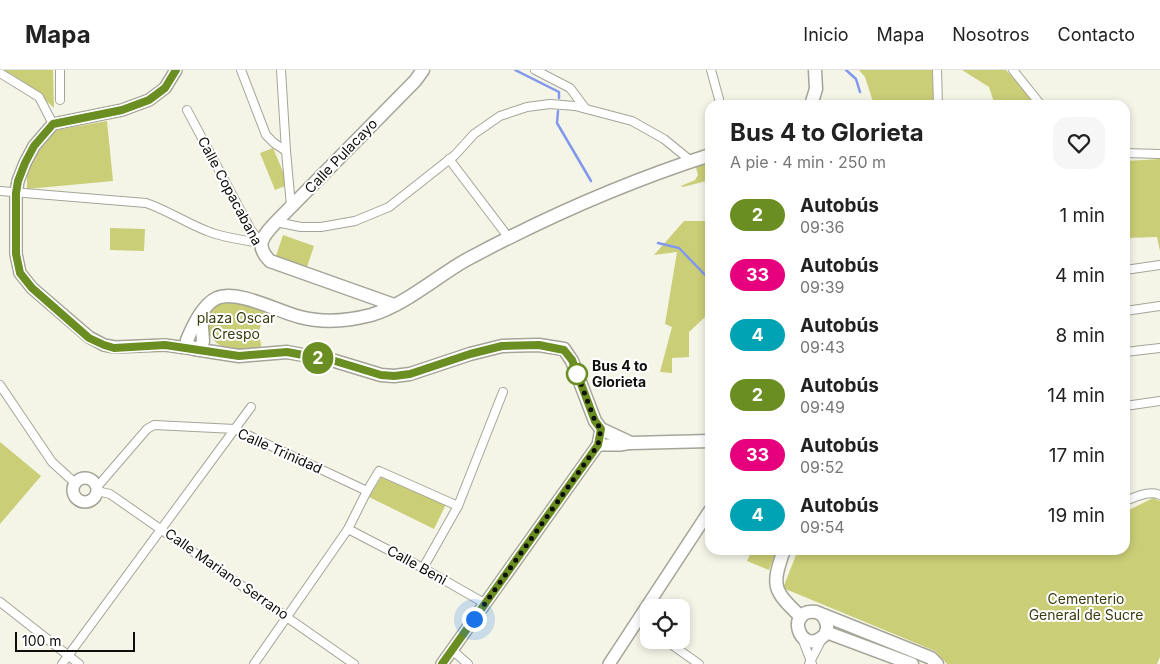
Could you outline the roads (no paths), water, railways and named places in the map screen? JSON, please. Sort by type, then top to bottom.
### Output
[{"type":"main road","name":"Calle Pulacayo","points":[[261,243],[266,232],[423,70]]},
{"type":"main road","points":[[813,100],[816,89],[815,70]]},
{"type":"main road","points":[[705,157],[642,178],[541,221],[465,261],[394,305],[373,314],[356,319],[324,322],[300,317],[241,297],[225,295],[207,303],[201,312],[196,341],[227,354],[239,356],[287,352],[335,361],[381,375],[394,376],[410,374],[470,354],[502,346],[539,345],[564,350],[572,360],[595,421],[601,429],[631,443],[705,441]]},
{"type":"main road","name":"Calle Copacabana","points":[[261,243],[262,253],[270,261],[394,305]]},
{"type":"main road","points":[[782,555],[776,573],[777,590],[781,598],[801,617]]},
{"type":"main road","points":[[801,617],[812,612],[821,614],[931,658],[937,664]]},
{"type":"main road","points":[[801,617],[798,628],[801,636],[810,641],[815,641],[825,634],[827,622],[821,614]]},
{"type":"main road","points":[[825,634],[912,664]]},
{"type":"street","points":[[60,70],[60,100]]},
{"type":"street","points":[[176,70],[165,88],[149,100],[122,110],[53,124],[34,146],[21,172],[16,193],[16,254],[20,273],[32,288],[89,338],[104,345],[127,348],[196,341]]},
{"type":"street","points":[[241,70],[266,135],[286,151]]},
{"type":"street","points":[[281,70],[291,206]]},
{"type":"street","points":[[535,70],[570,88],[585,108]]},
{"type":"street","points":[[711,70],[719,99]]},
{"type":"street","points":[[937,70],[938,100]]},
{"type":"street","points":[[1013,70],[1037,100]]},
{"type":"street","points":[[0,72],[39,97],[53,124]]},
{"type":"street","points":[[276,222],[301,227],[321,227],[355,220],[389,207],[449,159],[474,134],[500,116],[527,107],[550,104],[575,106],[632,121],[664,140],[691,161]]},
{"type":"street","name":"Calle Copacabana","points":[[187,110],[251,230],[261,243]]},
{"type":"street","points":[[1130,153],[1160,154]]},
{"type":"street","points":[[449,159],[509,238]]},
{"type":"street","points":[[0,191],[146,203],[208,232],[261,243]]},
{"type":"street","points":[[1130,269],[1160,264]]},
{"type":"street","points":[[1130,310],[1160,306]]},
{"type":"street","points":[[1130,351],[1160,348]]},
{"type":"street","points":[[0,385],[52,462],[75,483]]},
{"type":"street","points":[[424,568],[458,506],[503,392]]},
{"type":"street","points":[[1130,405],[1160,402]]},
{"type":"street","points":[[62,664],[251,406]]},
{"type":"street","name":"Calle Trinidad","points":[[97,489],[147,429],[154,424],[236,429],[367,491]]},
{"type":"street","points":[[442,664],[598,445],[601,429]]},
{"type":"street","points":[[598,445],[620,446],[631,443]]},
{"type":"street","points":[[254,664],[348,529],[379,471],[458,506]]},
{"type":"street","points":[[86,478],[93,481],[97,489],[94,498],[87,502],[79,500],[73,490],[75,483],[86,478]]},
{"type":"street","name":"Calle Mariano Serrano","points":[[97,489],[110,494],[162,529],[354,664]]},
{"type":"street","points":[[1130,499],[1149,493],[1160,495]]},
{"type":"street","points":[[610,664],[705,518]]},
{"type":"street","name":"Calle Beni","points":[[348,529],[424,568],[486,604]]},
{"type":"street","points":[[0,602],[79,664]]},
{"type":"street","points":[[811,663],[825,634]]},
{"type":"street","points":[[801,636],[811,663]]},
{"type":"street","points":[[678,649],[699,664]]},
{"type":"street","points":[[452,650],[468,664]]},
{"type":"waterway","points":[[515,70],[559,92],[559,98]]},
{"type":"waterway","points":[[846,70],[856,79],[860,92]]},
{"type":"waterway","points":[[558,111],[557,123],[591,181]]},
{"type":"waterway","points":[[658,243],[679,248],[705,275]]},
{"type":"place","name":"Bus 4 to Glorieta","points":[[577,374]]},
{"type":"park label","name":"plaza Oscar Crespo","points":[[236,326]]},
{"type":"park label","name":"Cementerio General de Sucre","points":[[1086,608]]}]
